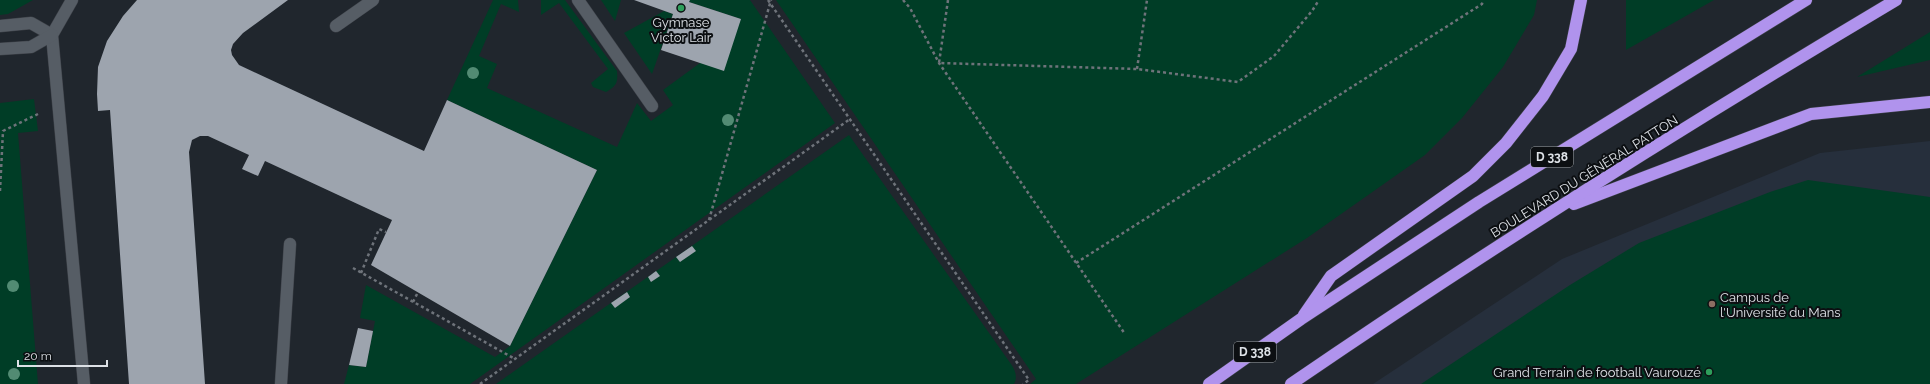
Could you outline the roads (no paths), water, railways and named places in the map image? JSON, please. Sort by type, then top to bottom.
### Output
[{"type":"highway","points":[[1302,319],[1330,276],[1473,176],[1506,143],[1543,96],[1571,49],[1581,0]]},
{"type":"highway","name":"D 338","points":[[1209,384],[1302,319],[1479,202],[1806,0]]},
{"type":"highway","name":"BOULEVARD DU GÉNÉRAL PATTON","points":[[1291,384],[1392,315],[1549,214],[1785,67],[1896,0]]},
{"type":"highway","points":[[1549,214],[1811,114],[1930,102]]},
{"type":"lane","points":[[0,49],[31,47],[52,35],[72,0]]},
{"type":"lane","points":[[336,26],[373,0]]},
{"type":"lane","points":[[578,0],[652,106]]},
{"type":"lane","points":[[0,26],[31,23],[52,35]]},
{"type":"lane","points":[[52,35],[84,384]]},
{"type":"lane","points":[[280,384],[290,244]]},
{"type":"place","name":"Gymnase Victor Lair","points":[[681,8]]},
{"type":"place","name":"Campus de l'Université du Mans","points":[[1712,304]]},
{"type":"place","name":"Grand Terrain de football Vaurouzé","points":[[1709,372]]}]
